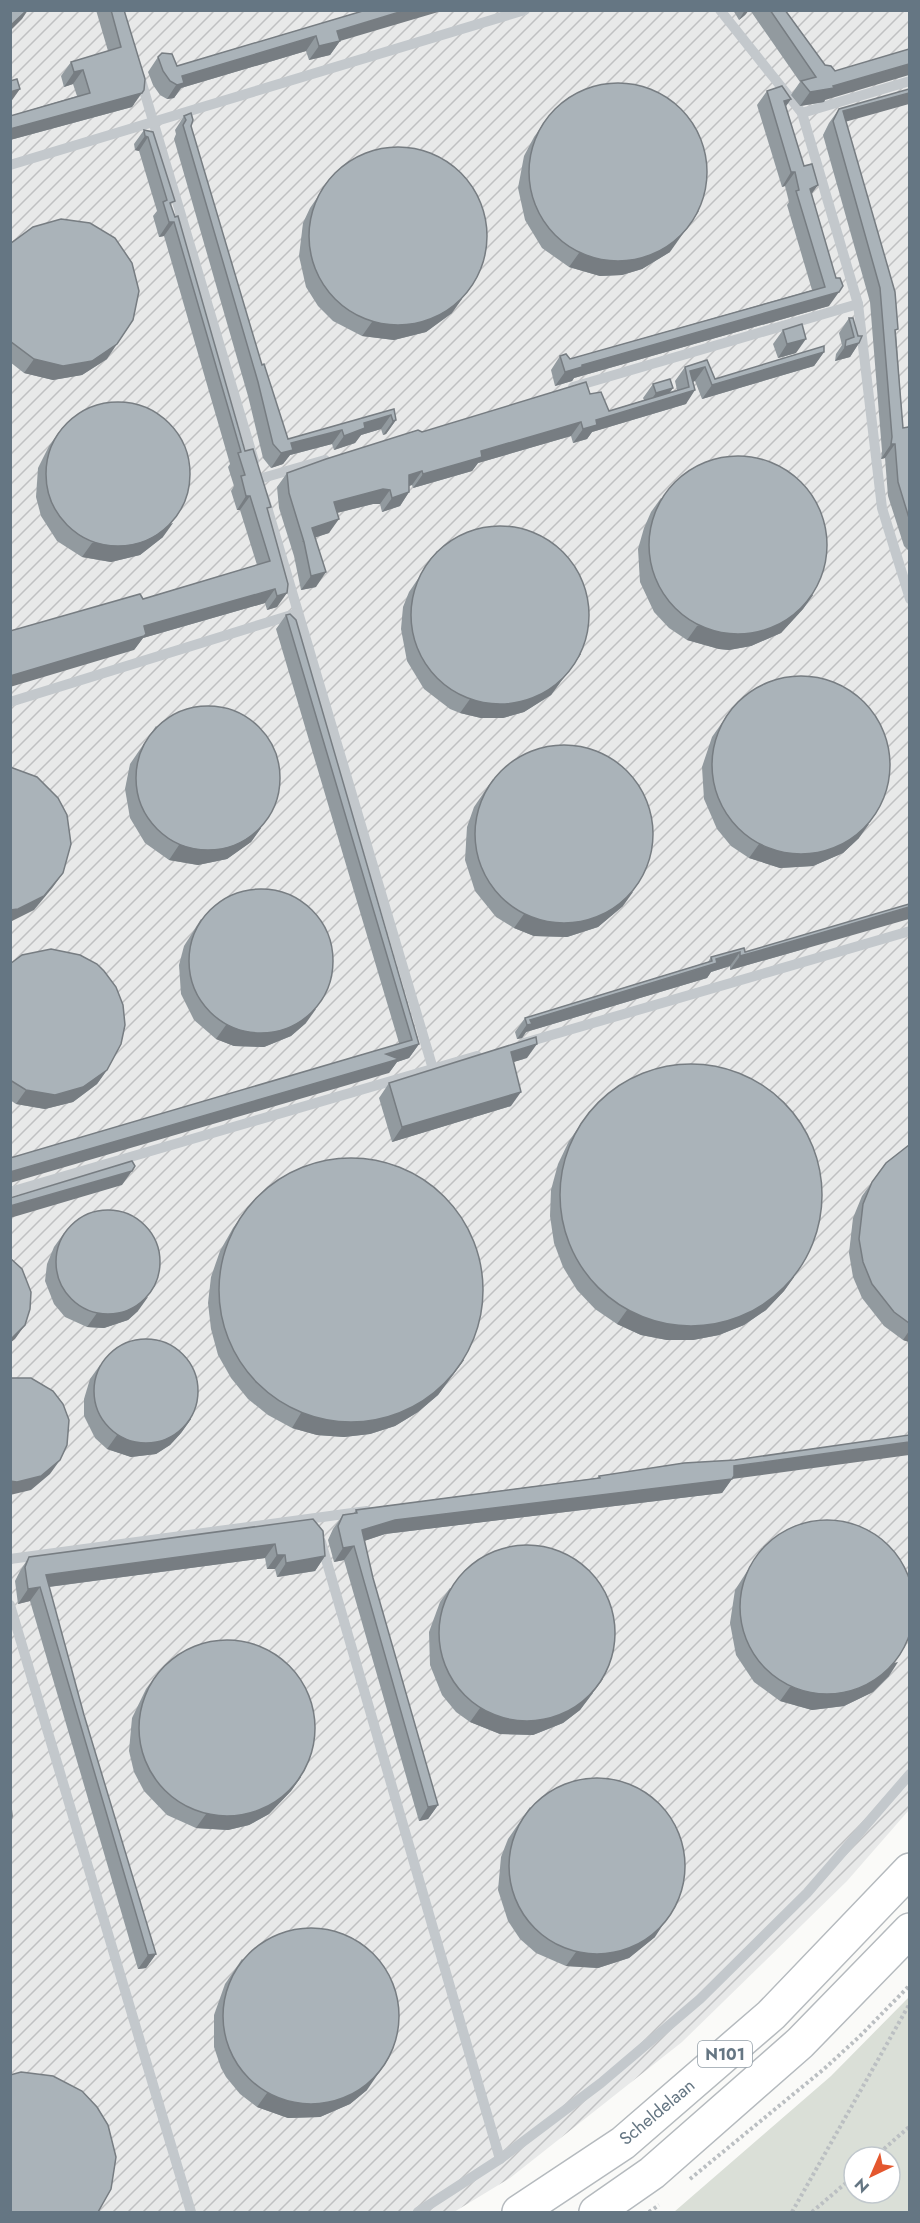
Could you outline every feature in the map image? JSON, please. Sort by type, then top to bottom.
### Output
[{"type":"main road","name":"Scheldelaan","points":[[519,2212],[623,2143],[771,2015],[909,1870]]},
{"type":"main road","name":"N101","points":[[596,2212],[652,2173],[800,2043],[909,1930]]},
{"type":"lane","points":[[10,165],[525,10]]},
{"type":"lane","points":[[720,10],[802,113],[858,304],[882,508],[909,599]]},
{"type":"lane","points":[[137,67],[433,1069]]},
{"type":"lane","points":[[802,113],[909,81]]},
{"type":"lane","points":[[559,391],[858,304]]},
{"type":"lane","points":[[259,479],[340,456]]},
{"type":"lane","points":[[10,702],[298,613]]},
{"type":"lane","points":[[513,1046],[909,931]]},
{"type":"lane","points":[[10,1192],[490,1052]]},
{"type":"lane","points":[[10,1559],[373,1510]]},
{"type":"lane","points":[[314,1518],[500,2159]]},
{"type":"lane","points":[[10,1605],[190,2212]]},
{"type":"lane","points":[[418,2212],[500,2159],[601,2083],[700,1999],[807,1893],[909,1774]]},
{"type":"path","points":[[689,2180],[824,2069],[860,2037],[909,1985]]},
{"type":"path","points":[[792,2212],[909,2003]]},
{"type":"path","points":[[889,2145],[909,2126]]},
{"type":"path","points":[[812,2212],[842,2186]]},
{"type":"path","points":[[649,2212],[663,2201]]},
{"type":"shaded area","points":[[11,11],[909,11],[909,1810],[847,1881],[682,2042],[510,2178],[454,2212],[11,2212]]},
{"type":"shaded area","points":[[909,1997],[909,2212],[674,2212],[831,2076]]},
{"type":"building","points":[[10,10],[27,10],[10,26]]},
{"type":"building","points":[[111,10],[124,10],[145,79],[142,93],[10,129],[10,116],[90,93],[83,70],[74,72],[71,62],[121,47]]},
{"type":"building","points":[[366,10],[406,10],[337,31],[340,41],[319,46],[316,36],[182,76],[184,83],[177,85],[170,81],[163,71],[158,57],[162,53],[172,54],[177,66]]},
{"type":"building","points":[[770,10],[785,10],[825,65],[831,66],[835,71],[909,49],[909,64],[833,86],[834,88],[810,92],[801,81],[816,77]]},
{"type":"building","points":[[17,79],[20,89],[10,92],[10,81]]},
{"type":"building","points":[[618,83],[652,90],[681,109],[700,138],[707,172],[700,206],[681,235],[652,254],[618,261],[584,254],[555,235],[536,206],[529,172],[536,138],[555,109],[584,90]]},
{"type":"building","points":[[782,86],[791,99],[784,101],[804,166],[812,164],[818,185],[810,189],[836,278],[840,278],[843,286],[839,292],[582,365],[582,367],[565,372],[560,356],[566,354],[570,359],[825,287],[796,191],[799,190],[795,172],[791,172],[767,91]]},
{"type":"building","points":[[909,89],[909,93],[843,111],[895,292],[898,329],[895,330],[903,428],[909,427],[909,518],[898,482],[895,444],[891,444],[880,288],[833,121],[839,109]]},
{"type":"building","points":[[191,113],[193,120],[191,126],[262,365],[264,364],[288,439],[394,409],[396,420],[393,421],[391,415],[364,423],[365,428],[344,436],[342,430],[291,443],[293,450],[281,453],[273,444],[258,382],[183,125],[186,120],[184,116]]},
{"type":"building","points":[[144,130],[153,132],[175,201],[170,203],[175,217],[178,216],[245,451],[253,449],[271,507],[267,508],[288,584],[287,593],[277,596],[275,589],[144,626],[146,634],[144,636],[10,676],[10,631],[140,594],[143,599],[270,561],[250,496],[246,496],[241,476],[245,475],[238,453],[241,452],[174,222],[169,222],[163,202],[167,200]]},
{"type":"building","points":[[398,147],[432,154],[461,173],[480,202],[487,236],[480,270],[461,299],[432,318],[398,325],[364,318],[335,299],[316,270],[309,236],[316,202],[335,173],[364,154]]},
{"type":"building","points":[[61,219],[90,223],[115,238],[132,263],[139,291],[133,320],[117,344],[92,361],[63,366],[34,359],[10,341],[10,244],[33,227]]},
{"type":"building","points":[[849,318],[853,318],[858,336],[862,336],[859,343],[845,347],[846,340],[854,337]]},
{"type":"building","points":[[802,324],[806,339],[787,344],[783,330]]},
{"type":"building","points":[[824,346],[824,352],[712,385],[705,367],[690,371],[695,390],[596,420],[597,425],[583,429],[581,422],[481,451],[482,457],[423,474],[422,471],[409,475],[409,492],[392,498],[390,490],[383,489],[334,502],[339,519],[312,528],[326,572],[311,576],[304,542],[289,493],[287,473],[418,430],[422,432],[586,382],[590,394],[601,392],[609,411],[689,387],[685,367],[707,360],[715,379]]},
{"type":"building","points":[[670,379],[673,388],[656,393],[653,384]]},
{"type":"building","points":[[118,402],[146,407],[169,423],[185,446],[190,474],[185,502],[169,525],[146,541],[118,546],[90,541],[67,525],[51,502],[46,474],[51,446],[67,423],[90,407]]},
{"type":"building","points":[[738,456],[772,463],[788,471],[801,482],[812,495],[820,511],[827,545],[820,579],[812,595],[801,608],[788,619],[772,627],[738,634],[704,627],[688,619],[675,608],[664,595],[656,579],[649,545],[656,511],[664,495],[675,482],[688,471],[704,463]]},
{"type":"building","points":[[500,526],[534,533],[563,552],[582,581],[589,615],[582,649],[563,678],[534,697],[500,704],[466,697],[437,678],[418,649],[411,615],[418,581],[437,552],[466,533]]},
{"type":"building","points":[[290,614],[296,620],[419,1044],[386,1054],[399,1059],[10,1172],[10,1158],[412,1040],[286,615]]},
{"type":"building","points":[[801,676],[818,677],[835,683],[851,691],[864,702],[875,715],[883,731],[889,748],[889,782],[883,799],[875,815],[864,828],[851,839],[835,847],[818,853],[801,854],[784,853],[767,847],[751,839],[738,828],[727,815],[719,799],[713,782],[712,765],[713,748],[719,731],[727,715],[738,702],[751,691],[767,683],[784,677]]},
{"type":"building","points":[[208,706],[236,711],[259,727],[275,750],[280,778],[275,806],[259,829],[236,845],[208,850],[180,845],[157,829],[141,806],[136,778],[141,750],[157,727],[180,711]]},
{"type":"building","points":[[564,745],[598,752],[627,771],[646,800],[653,834],[646,868],[627,897],[598,916],[564,923],[530,916],[501,897],[482,868],[475,834],[482,800],[501,771],[530,752]]},
{"type":"building","points":[[10,767],[37,777],[58,798],[67,815],[71,844],[63,873],[44,896],[18,909],[10,910]]},
{"type":"building","points":[[261,889],[289,894],[312,910],[328,933],[333,961],[328,989],[312,1012],[289,1028],[261,1033],[233,1028],[210,1012],[194,989],[189,961],[194,933],[210,910],[233,894]]},
{"type":"building","points":[[909,904],[909,907],[814,935],[740,956],[740,952],[716,959],[717,963],[530,1020],[532,1024],[527,1025],[525,1018],[712,961],[711,957],[744,948],[745,952]]},
{"type":"building","points":[[51,949],[80,955],[97,964],[104,971],[116,987],[123,1005],[125,1025],[121,1044],[107,1070],[83,1087],[55,1095],[26,1090],[10,1080],[10,964],[22,955]]},
{"type":"building","points":[[536,1037],[537,1044],[511,1052],[521,1092],[402,1127],[389,1083]]},
{"type":"building","points":[[704,1064],[717,1066],[753,1079],[784,1102],[800,1122],[812,1145],[820,1169],[822,1195],[820,1221],[812,1245],[800,1268],[784,1288],[764,1304],[741,1316],[717,1324],[678,1326],[665,1324],[629,1311],[598,1288],[582,1268],[570,1245],[562,1221],[560,1182],[562,1169],[575,1133],[598,1102],[618,1086],[641,1074],[665,1066]]},
{"type":"building","points":[[909,1145],[909,1323],[894,1312],[872,1284],[863,1262],[859,1239],[863,1204],[872,1182],[886,1163]]},
{"type":"building","points":[[351,1158],[377,1160],[413,1173],[435,1188],[453,1206],[473,1239],[481,1264],[483,1290],[481,1316],[468,1352],[453,1374],[435,1392],[402,1412],[377,1420],[351,1422],[325,1420],[289,1407],[267,1392],[249,1374],[229,1341],[221,1316],[219,1290],[221,1264],[234,1228],[249,1206],[267,1188],[300,1168],[325,1160]]},
{"type":"building","points":[[132,1161],[135,1166],[132,1171],[10,1206],[10,1198]]},
{"type":"building","points":[[108,1210],[128,1214],[145,1225],[156,1242],[160,1262],[156,1282],[145,1299],[128,1310],[108,1314],[88,1310],[71,1299],[60,1282],[56,1262],[60,1242],[71,1225],[88,1214]]},
{"type":"building","points":[[10,1258],[22,1269],[31,1292],[30,1309],[25,1325],[10,1340]]},
{"type":"building","points":[[146,1339],[166,1343],[183,1354],[194,1371],[198,1391],[194,1411],[183,1428],[166,1439],[146,1443],[126,1439],[109,1428],[98,1411],[94,1391],[98,1371],[109,1354],[126,1343]]},
{"type":"building","points":[[10,1378],[31,1378],[53,1391],[63,1404],[69,1420],[67,1445],[60,1460],[41,1476],[17,1482],[10,1481]]},
{"type":"building","points":[[909,1435],[909,1442],[734,1466],[732,1479],[395,1520],[362,1530],[373,1578],[438,1805],[428,1807],[354,1546],[343,1548],[338,1526],[343,1515],[357,1513],[356,1510],[600,1478],[599,1476],[684,1463],[735,1460]]},
{"type":"building","points":[[313,1519],[323,1531],[325,1556],[286,1563],[285,1555],[277,1555],[275,1544],[46,1575],[84,1715],[156,1954],[148,1955],[40,1587],[28,1589],[25,1567],[29,1557]]},
{"type":"building","points":[[827,1520],[844,1521],[860,1526],[876,1534],[889,1545],[900,1558],[908,1574],[913,1590],[913,1624],[908,1640],[900,1656],[889,1669],[876,1680],[860,1688],[844,1693],[827,1694],[810,1693],[794,1688],[778,1680],[765,1669],[754,1656],[746,1640],[741,1624],[740,1607],[741,1590],[746,1574],[754,1558],[765,1545],[778,1534],[794,1526],[810,1521]]},
{"type":"building","points":[[527,1545],[561,1552],[576,1560],[589,1571],[600,1584],[608,1599],[615,1633],[608,1667],[600,1682],[589,1695],[576,1706],[561,1714],[527,1721],[493,1714],[478,1706],[465,1695],[454,1682],[446,1667],[439,1633],[446,1599],[454,1584],[465,1571],[478,1560],[493,1552]]},
{"type":"building","points":[[227,1640],[261,1647],[276,1655],[289,1666],[300,1679],[308,1694],[315,1728],[308,1762],[300,1777],[289,1790],[276,1801],[261,1809],[227,1816],[193,1809],[178,1801],[165,1790],[154,1777],[146,1762],[139,1728],[146,1694],[154,1679],[165,1666],[178,1655],[193,1647]]},
{"type":"building","points":[[597,1778],[631,1785],[646,1793],[659,1804],[670,1817],[678,1832],[685,1866],[678,1900],[670,1915],[659,1928],[646,1939],[631,1947],[597,1954],[563,1947],[548,1939],[535,1928],[524,1915],[516,1900],[509,1866],[516,1832],[524,1817],[535,1804],[548,1793],[563,1785]]},
{"type":"building","points":[[10,1798],[12,1816],[10,1826]]},
{"type":"building","points":[[311,1928],[345,1935],[360,1943],[373,1954],[384,1967],[392,1982],[399,2016],[392,2050],[384,2065],[373,2078],[360,2089],[345,2097],[311,2104],[277,2097],[262,2089],[249,2078],[238,2065],[230,2050],[223,2016],[230,1982],[238,1967],[249,1954],[262,1943],[277,1935]]},
{"type":"building","points":[[21,2072],[53,2076],[82,2091],[97,2107],[108,2125],[116,2157],[111,2189],[98,2212],[10,2212],[10,2075]]}]
